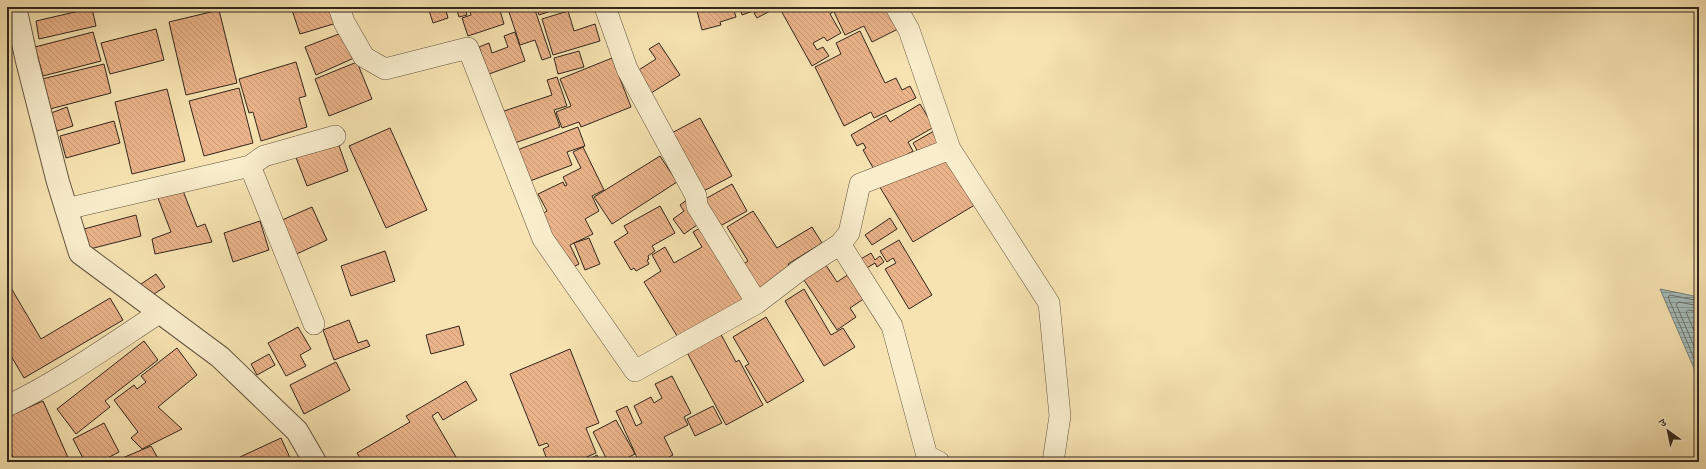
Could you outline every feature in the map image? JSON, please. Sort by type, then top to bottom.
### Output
[{"type":"street","points":[[15,7],[31,76],[66,209],[80,253],[220,357],[297,431],[315,462]]},
{"type":"street","points":[[339,7],[344,22],[364,57],[385,69],[468,48],[543,239],[635,371],[757,303],[800,270],[840,244],[849,233],[860,184],[950,149]]},
{"type":"street","points":[[604,7],[627,69],[696,196],[697,206],[757,303]]},
{"type":"street","points":[[896,7],[909,30],[950,149],[1049,302],[1060,416],[1053,462]]},
{"type":"street","points":[[66,209],[250,166],[264,156],[335,136]]},
{"type":"street","points":[[250,166],[314,324]]},
{"type":"street","points":[[840,244],[892,326],[927,456],[939,462]]},
{"type":"street","points":[[7,406],[24,398],[81,363],[159,312]]},
{"type":"water","points":[[1660,289],[1699,297],[1699,380]]},
{"type":"building","points":[[291,7],[335,7],[340,22],[300,34]]},
{"type":"building","points":[[428,7],[445,7],[448,18],[433,23]]},
{"type":"building","points":[[456,7],[465,7],[467,15],[459,17]]},
{"type":"building","points":[[469,7],[499,7],[504,24],[468,36],[462,18],[471,15]]},
{"type":"building","points":[[513,7],[534,7],[551,57],[542,60],[535,40],[520,45],[508,9]]},
{"type":"building","points":[[536,7],[560,7],[560,8],[539,15]]},
{"type":"building","points":[[696,7],[733,7],[736,17],[720,22],[721,25],[702,30]]},
{"type":"building","points":[[740,7],[752,7],[753,11],[742,15]]},
{"type":"building","points":[[756,7],[770,7],[772,10],[757,18],[754,13],[758,11]]},
{"type":"building","points":[[779,7],[832,7],[834,11],[830,14],[841,33],[827,41],[824,37],[813,43],[817,50],[823,47],[829,56],[812,66]]},
{"type":"building","points":[[838,7],[887,7],[898,29],[872,42],[864,26],[845,35],[834,12],[840,10]]},
{"type":"building","points":[[92,8],[96,26],[39,39],[36,21]]},
{"type":"building","points":[[219,10],[237,83],[186,95],[169,22]]},
{"type":"building","points":[[568,11],[574,31],[595,24],[600,41],[553,55],[542,19]]},
{"type":"building","points":[[156,29],[164,60],[110,74],[101,43]]},
{"type":"building","points":[[860,31],[885,83],[896,78],[902,90],[910,86],[916,98],[874,118],[871,112],[844,126],[815,67],[841,54],[836,43]]},
{"type":"building","points":[[93,32],[101,61],[43,76],[35,47]]},
{"type":"building","points":[[344,32],[354,58],[316,75],[305,47]]},
{"type":"building","points":[[515,32],[525,61],[489,74],[479,47],[489,43],[492,53],[508,47],[504,36]]},
{"type":"building","points":[[659,43],[680,75],[648,95],[634,73],[656,59],[649,49]]},
{"type":"building","points":[[579,51],[584,67],[558,74],[554,58]]},
{"type":"building","points":[[612,58],[631,107],[581,127],[579,122],[562,128],[556,112],[571,106],[560,79]]},
{"type":"building","points":[[296,62],[306,96],[299,98],[307,127],[261,141],[253,112],[249,113],[239,79]]},
{"type":"building","points":[[357,62],[372,99],[329,116],[315,79]]},
{"type":"building","points":[[104,64],[111,93],[50,109],[42,79]]},
{"type":"building","points":[[557,77],[567,106],[554,110],[560,127],[512,144],[501,112],[552,95],[547,80]]},
{"type":"building","points":[[239,88],[253,143],[204,156],[189,101]]},
{"type":"building","points":[[167,89],[185,161],[132,174],[115,102]]},
{"type":"building","points":[[920,104],[934,127],[908,142],[913,151],[876,173],[863,150],[866,148],[863,143],[857,146],[851,135],[886,115],[890,122]]},
{"type":"building","points":[[67,107],[73,126],[57,131],[51,113]]},
{"type":"building","points":[[700,118],[732,176],[698,194],[666,136]]},
{"type":"building","points":[[114,121],[120,143],[66,158],[60,136]]},
{"type":"building","points":[[578,127],[585,146],[567,152],[572,165],[530,181],[512,152]]},
{"type":"building","points":[[390,128],[427,210],[386,228],[349,146]]},
{"type":"building","points":[[939,128],[947,142],[918,152],[913,143]]},
{"type":"building","points":[[337,140],[348,171],[307,186],[295,155]]},
{"type":"building","points":[[583,147],[604,190],[592,196],[599,211],[585,219],[593,234],[570,245],[579,264],[567,270],[539,216],[547,211],[538,194],[563,182],[565,186],[567,185],[563,177],[581,168],[573,152]]},
{"type":"building","points":[[948,153],[978,203],[913,242],[878,184],[903,169],[908,177]]},
{"type":"building","points":[[660,156],[677,182],[612,224],[594,197]]},
{"type":"building","points":[[180,183],[197,227],[205,224],[212,242],[155,254],[152,239],[171,232],[156,193]]},
{"type":"building","points":[[732,184],[747,211],[713,230],[698,203]]},
{"type":"building","points":[[688,199],[700,223],[684,234],[673,219],[684,211],[680,205]]},
{"type":"building","points":[[660,206],[675,233],[652,246],[655,251],[648,256],[649,259],[647,260],[649,264],[636,271],[634,268],[631,270],[614,242],[628,233],[624,226]]},
{"type":"building","points":[[312,207],[327,240],[290,257],[275,223]]},
{"type":"building","points":[[753,211],[777,248],[812,227],[822,243],[788,264],[794,273],[755,296],[738,268],[748,261],[727,227]]},
{"type":"building","points":[[136,215],[141,236],[90,249],[84,229]]},
{"type":"building","points":[[890,218],[897,229],[872,245],[865,235]]},
{"type":"building","points":[[260,221],[269,250],[233,262],[224,233]]},
{"type":"building","points":[[707,224],[753,301],[682,344],[644,282],[661,271],[652,255],[665,247],[674,263],[702,247],[693,232]]},
{"type":"building","points":[[589,238],[600,264],[585,270],[574,243]]},
{"type":"building","points":[[899,240],[932,295],[909,309],[885,269],[896,263],[893,258],[887,262],[880,251]]},
{"type":"building","points":[[385,251],[395,281],[351,296],[341,266]]},
{"type":"building","points":[[871,253],[875,260],[880,256],[884,262],[877,267],[875,263],[865,269],[859,260]]},
{"type":"building","points":[[822,259],[837,282],[849,274],[865,298],[850,308],[856,317],[837,330],[800,274]]},
{"type":"building","points":[[156,274],[165,287],[149,297],[141,284]]},
{"type":"building","points":[[7,281],[41,339],[110,298],[123,320],[24,378],[7,349]]},
{"type":"building","points":[[804,289],[831,335],[843,328],[855,347],[824,366],[785,301]]},
{"type":"building","points":[[766,317],[804,381],[767,403],[745,366],[749,364],[733,337]]},
{"type":"building","points":[[349,320],[358,343],[367,340],[370,346],[334,360],[323,330]]},
{"type":"building","points":[[459,326],[464,345],[431,354],[426,335]]},
{"type":"building","points":[[298,327],[311,349],[300,355],[306,366],[286,376],[268,343]]},
{"type":"building","points":[[718,329],[736,362],[739,360],[763,405],[726,425],[684,347]]},
{"type":"building","points":[[144,341],[158,360],[105,401],[110,407],[76,434],[57,409]]},
{"type":"building","points":[[177,348],[197,375],[158,407],[182,429],[142,449],[131,438],[138,432],[114,400],[134,385],[137,389],[146,382],[141,376]]},
{"type":"building","points":[[570,349],[599,423],[586,428],[596,453],[575,462],[548,462],[543,449],[549,446],[547,443],[539,446],[510,374]]},
{"type":"building","points":[[269,354],[275,365],[257,375],[251,364]]},
{"type":"building","points":[[336,362],[350,390],[304,414],[290,385]]},
{"type":"building","points":[[672,376],[691,413],[684,417],[688,425],[664,437],[673,455],[659,462],[639,462],[616,411],[627,406],[636,426],[642,423],[634,406],[651,397],[654,403],[662,398],[655,384]]},
{"type":"building","points":[[466,381],[477,400],[443,420],[438,412],[432,416],[456,457],[447,462],[362,462],[357,453],[410,422],[406,416]]},
{"type":"building","points":[[43,401],[70,462],[15,462],[7,443],[7,417]]},
{"type":"building","points":[[713,406],[722,423],[695,436],[687,419]]},
{"type":"building","points":[[616,420],[635,454],[619,462],[608,462],[593,432]]},
{"type":"building","points":[[104,423],[119,452],[100,462],[85,462],[73,439]]},
{"type":"building","points":[[281,438],[292,462],[242,462],[240,457]]},
{"type":"building","points":[[151,446],[160,462],[121,462],[120,459]]},
{"type":"building","points":[[7,449],[13,462],[7,462]]},
{"type":"building","points":[[597,455],[600,462],[584,462]]}]
